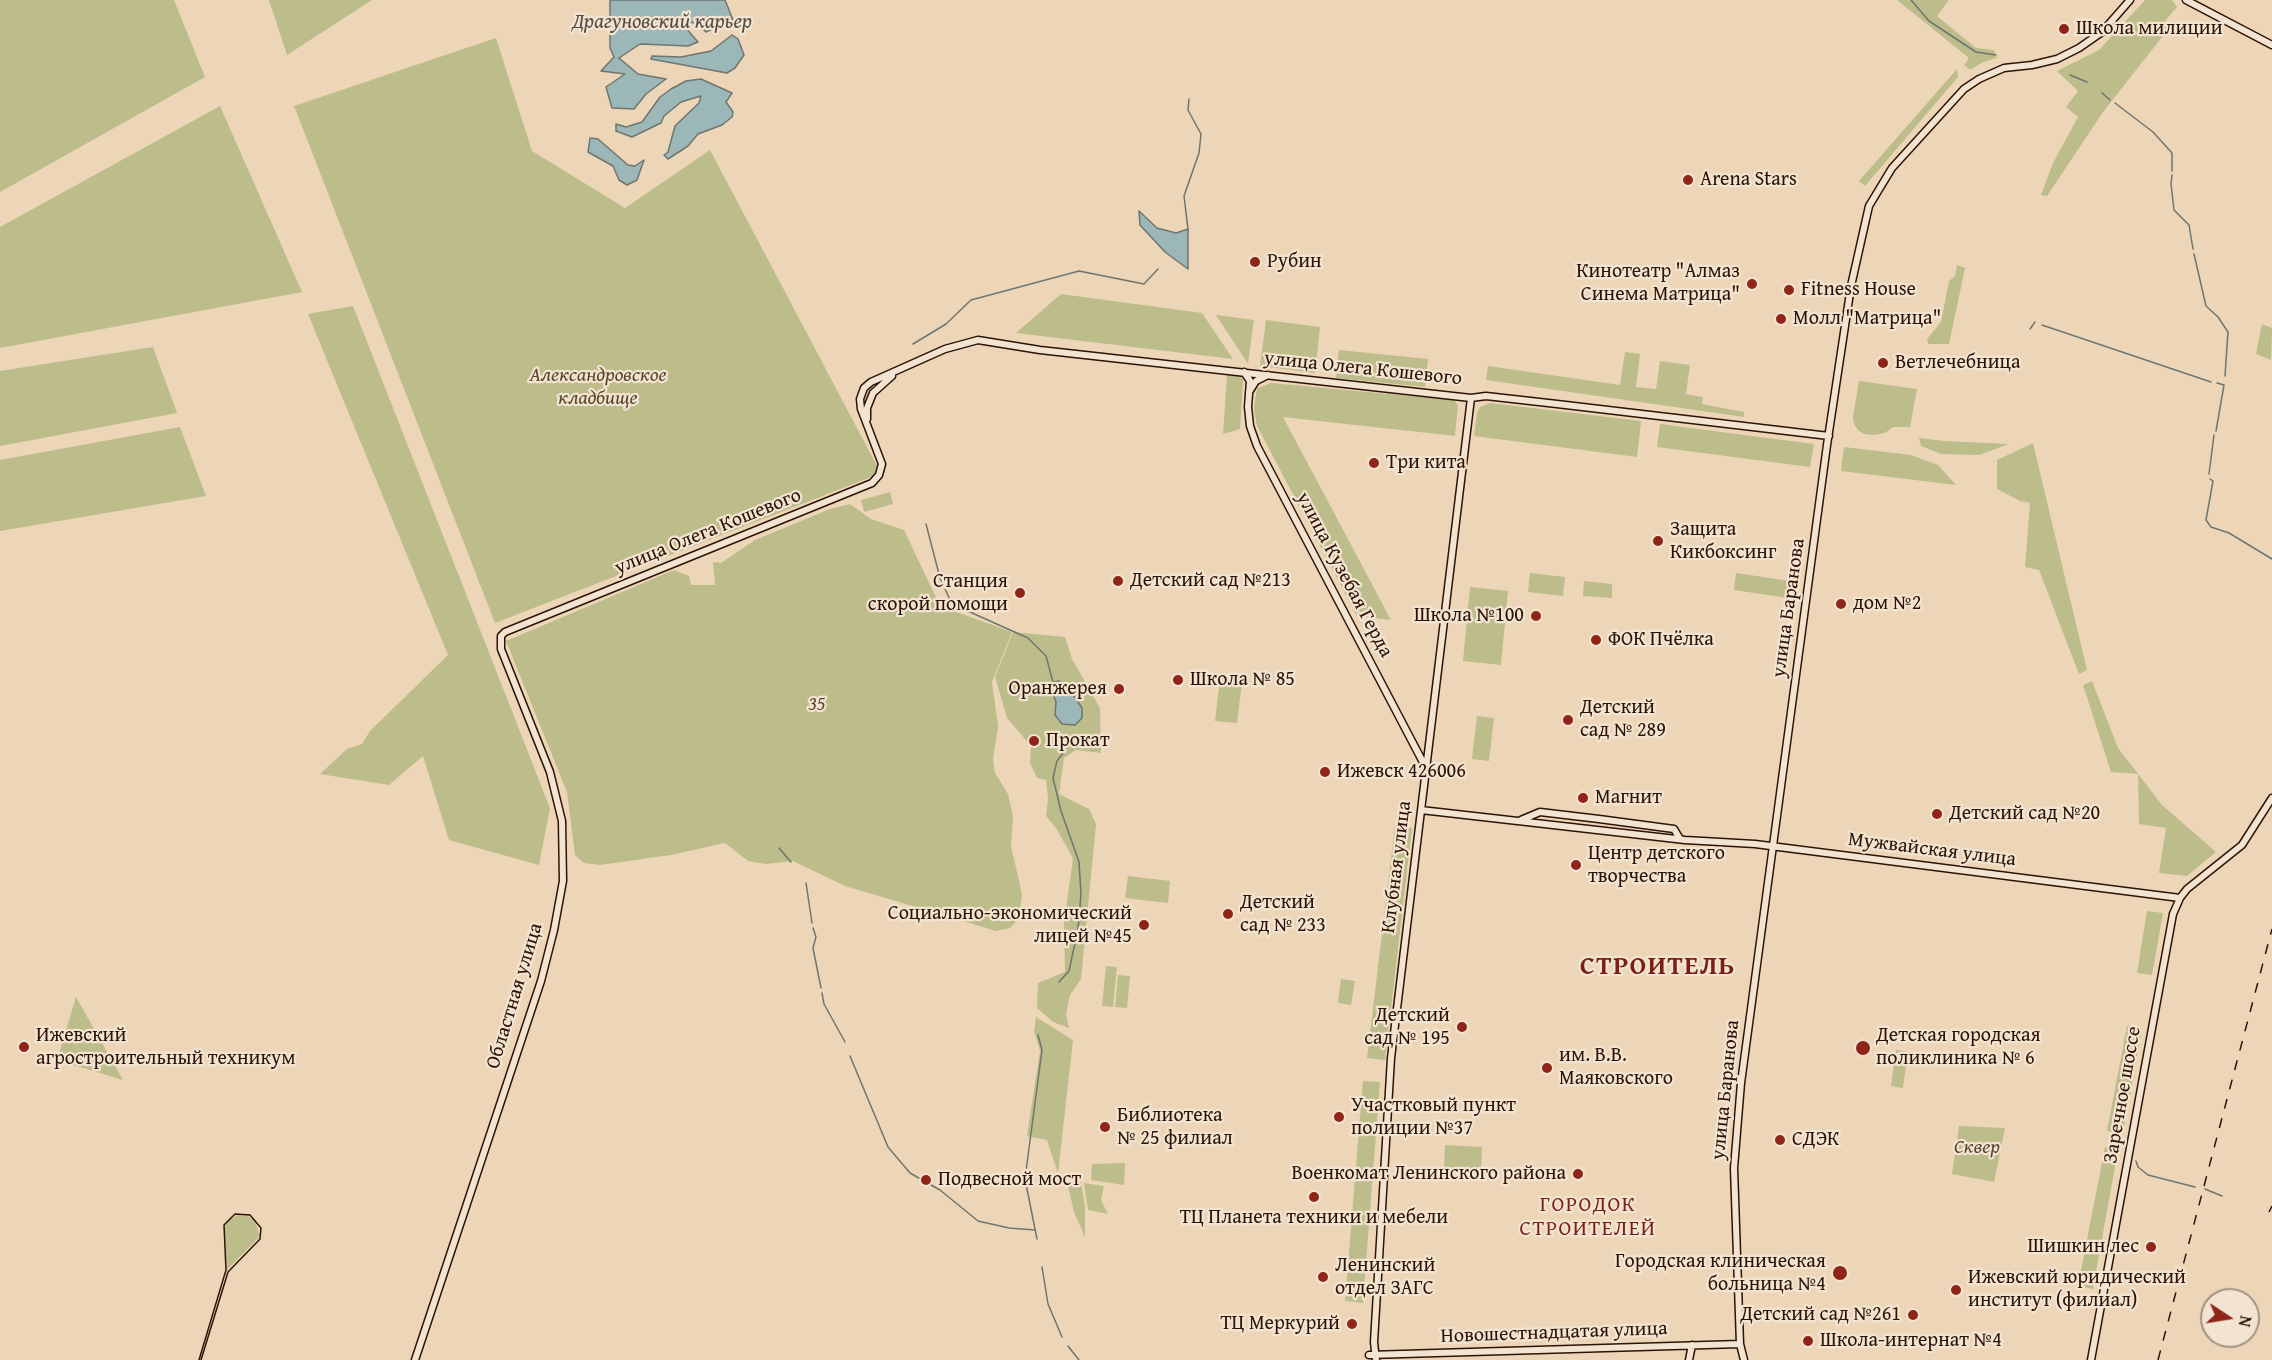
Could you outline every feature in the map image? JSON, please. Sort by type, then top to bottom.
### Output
[{"type":"main road","name":"улица Баранова","points":[[1744,1360],[1740,1344],[1735,1145],[1772,846],[1829,436],[1851,286],[1869,206],[1880,184],[1910,147],[1964,89],[1979,79],[2004,68],[2057,59],[2079,48],[2102,32],[2130,0]]},
{"type":"main road","points":[[2186,0],[2272,45]]},
{"type":"main road","name":"улица Олега Кошевого","points":[[500,639],[505,632],[872,483],[879,475],[882,464],[861,409],[861,393],[871,382],[945,349],[978,340],[1040,350],[1471,398],[1486,396],[1829,436]]},
{"type":"main road","name":"улица Олега Кошевого","points":[[867,424],[867,408],[873,393],[899,370]]},
{"type":"main road","name":"улица Кузебая Герда","points":[[1244,372],[1250,381],[1250,426],[1257,446],[1426,769]]},
{"type":"main road","points":[[1249,392],[1256,381],[1268,375]]},
{"type":"main road","name":"Клубная улица","points":[[1376,1357],[1374,1342],[1390,1058],[1471,398]]},
{"type":"main road","name":"Областная улица","points":[[414,1360],[541,981],[554,930],[562,881],[562,820],[550,772],[501,649],[500,639]]},
{"type":"main road","points":[[2180,898],[2228,858],[2253,831],[2272,798]]},
{"type":"main road","name":"Мужвайская улица","points":[[1421,810],[1680,840],[1772,846],[2180,898]]},
{"type":"main road","name":"Мужвайская улица","points":[[1518,821],[1540,812],[1674,829],[1680,840]]},
{"type":"main road","name":"Заречное шоссе","points":[[2091,1360],[2166,947],[2180,898]]},
{"type":"main road","name":"Клубная улица","points":[[1369,1357],[1374,1342]]},
{"type":"main road","name":"Новошестнадцатая улица","points":[[1369,1357],[1740,1344]]},
{"type":"main road","points":[[1689,1360],[1692,1345]]},
{"type":"green space","points":[[0,0],[174,0],[205,77],[0,192]]},
{"type":"green space","points":[[269,0],[372,0],[287,55]]},
{"type":"green space","points":[[1897,0],[1949,0],[1937,16],[1976,48],[1994,50],[1997,58],[1983,62],[1970,70],[1964,65],[1969,58]]},
{"type":"green space","points":[[2145,0],[2172,0],[2177,7],[2165,21],[2170,27],[2103,112],[2047,196],[2041,195],[2053,163],[2078,117],[2066,107],[2078,91],[2057,71],[2099,50]]},
{"type":"green space","name":"Александровское кладбище","points":[[496,38],[532,151],[625,208],[710,150],[877,466],[874,476],[495,623],[294,106]]},
{"type":"green space","points":[[1957,69],[1958,77],[1865,186],[1859,181]]},
{"type":"green space","points":[[220,106],[302,292],[0,348],[0,227]]},
{"type":"green space","points":[[1957,265],[1965,268],[1949,344],[1928,344],[1927,339],[1941,322],[1949,281],[1955,276]]},
{"type":"green space","points":[[1061,294],[1202,313],[1233,359],[1016,333]]},
{"type":"green space","points":[[353,306],[550,808],[539,865],[449,840],[423,756],[389,785],[320,774],[347,749],[362,744],[370,731],[448,655],[308,314]]},
{"type":"green space","points":[[1216,315],[1254,320],[1248,364]]},
{"type":"green space","points":[[1266,320],[1320,327],[1315,373],[1260,366]]},
{"type":"green space","points":[[2262,324],[2272,328],[2271,360],[2256,354]]},
{"type":"green space","points":[[153,347],[177,413],[0,446],[0,371]]},
{"type":"green space","points":[[1339,350],[1428,359],[1425,387],[1336,378]]},
{"type":"green space","points":[[1625,352],[1640,354],[1636,387],[1656,389],[1660,361],[1690,365],[1686,394],[1703,397],[1702,404],[1744,412],[1744,417],[1486,380],[1488,366],[1620,385]]},
{"type":"green space","points":[[1227,375],[1241,376],[1243,380],[1240,429],[1223,434]]},
{"type":"green space","points":[[1859,381],[1917,389],[1910,427],[1893,427],[1885,433],[1875,435],[1864,434],[1858,430],[1853,416]]},
{"type":"green space","points":[[1271,383],[1454,400],[1458,405],[1455,436],[1283,417],[1391,620],[1357,616],[1257,426],[1254,410],[1256,393],[1258,388]]},
{"type":"green space","points":[[1490,403],[1641,421],[1637,457],[1474,436],[1477,413],[1480,407]]},
{"type":"green space","points":[[1660,424],[1814,444],[1810,467],[1657,447]]},
{"type":"green space","points":[[180,427],[206,496],[0,531],[0,460]]},
{"type":"green space","points":[[1919,438],[2009,444],[1979,455],[1941,454],[1921,446]]},
{"type":"green space","points":[[2033,443],[2087,670],[2079,674],[2039,570],[2025,567],[2030,503],[2020,501],[1997,489],[1997,460]]},
{"type":"green space","points":[[1844,447],[1911,455],[1938,465],[1956,485],[1841,471]]},
{"type":"green space","points":[[890,492],[893,504],[864,512],[861,500]]},
{"type":"green space","name":"35","points":[[850,504],[871,519],[904,530],[940,606],[1012,632],[992,682],[998,726],[993,760],[995,773],[1008,794],[1013,816],[1011,846],[1022,894],[1019,918],[1010,928],[996,931],[845,886],[793,861],[766,864],[748,861],[725,843],[671,855],[600,865],[584,863],[575,855],[567,792],[506,641],[674,570],[689,576],[691,585],[715,585],[713,562],[721,563],[755,540],[830,509]]},
{"type":"green space","points":[[1530,573],[1565,577],[1563,596],[1528,592]]},
{"type":"green space","points":[[1736,573],[1790,581],[1788,598],[1734,590]]},
{"type":"green space","points":[[1584,581],[1612,584],[1612,598],[1583,596]]},
{"type":"green space","points":[[1470,587],[1508,591],[1501,665],[1463,661]]},
{"type":"green space","points":[[1013,632],[1065,637],[1072,659],[1100,708],[1101,753],[1076,750],[1064,758],[1059,794],[1089,809],[1096,824],[1081,979],[1070,995],[1066,1014],[1069,1028],[1053,1022],[1037,1008],[1038,983],[1065,972],[1064,923],[1073,858],[1056,828],[1046,816],[1048,798],[1046,780],[1037,778],[1030,763],[1031,746],[1007,718],[995,677]]},
{"type":"green space","points":[[1220,679],[1242,682],[1237,723],[1215,721]]},
{"type":"green space","points":[[2092,681],[2118,748],[2162,805],[2216,852],[2187,876],[2159,873],[2166,828],[2139,824],[2138,774],[2111,772],[2083,685]]},
{"type":"green space","points":[[1477,716],[1494,718],[1489,761],[1472,759]]},
{"type":"green space","points":[[1395,826],[1412,828],[1385,1060],[1367,1058]]},
{"type":"green space","points":[[1128,876],[1170,881],[1168,903],[1125,898]]},
{"type":"green space","points":[[2147,911],[2163,913],[2152,975],[2137,973]]},
{"type":"green space","points":[[1106,966],[1117,967],[1113,1007],[1102,1006]]},
{"type":"green space","points":[[1118,975],[1130,976],[1127,1008],[1115,1007]]},
{"type":"green space","points":[[1341,979],[1355,981],[1351,1005],[1338,1003]]},
{"type":"green space","points":[[76,997],[123,1080],[57,1060]]},
{"type":"green space","points":[[1036,1017],[1073,1040],[1058,1173],[1047,1140],[1027,1136],[1040,1051],[1034,1031]]},
{"type":"green space","points":[[2127,1026],[2142,1029],[2123,1133],[2107,1131]]},
{"type":"green space","points":[[1896,1050],[1908,1052],[1903,1088],[1891,1086]]},
{"type":"green space","points":[[1363,1081],[1380,1082],[1363,1303],[1345,1301]]},
{"type":"green space","name":"Сквер","points":[[1959,1126],[2005,1128],[1994,1182],[1952,1174]]},
{"type":"green space","points":[[1445,1145],[1482,1147],[1481,1170],[1444,1168]]},
{"type":"green space","points":[[2105,1147],[2118,1150],[2093,1289],[2078,1286]]},
{"type":"green space","points":[[1125,1163],[1124,1185],[1091,1180],[1092,1164]]},
{"type":"green space","points":[[1070,1181],[1081,1182],[1085,1207],[1085,1237],[1074,1212],[1068,1186]]},
{"type":"green space","points":[[1084,1183],[1104,1186],[1101,1200],[1108,1214],[1088,1210]]},
{"type":"green space","points":[[237,1215],[248,1216],[255,1221],[260,1236],[227,1270],[224,1230],[227,1222]]},
{"type":"water","name":"Драгуновский карьер","points":[[610,0],[725,0],[733,20],[706,32],[696,23],[686,22],[685,27],[698,42],[688,46],[640,44],[619,58],[638,74],[666,79],[646,94],[634,109],[612,108],[606,87],[625,74],[601,71],[614,57],[610,48]]},
{"type":"water","points":[[732,35],[738,39],[744,55],[735,68],[727,73],[651,59],[652,56],[681,57],[711,51]]},
{"type":"water","points":[[701,79],[732,93],[726,102],[733,112],[732,117],[722,125],[698,134],[688,146],[668,159],[664,155],[668,152],[675,126],[699,103],[701,96],[681,102],[664,116],[661,123],[632,137],[616,131],[616,124],[626,127],[642,122],[660,97],[671,89],[686,81]]},
{"type":"water","points":[[590,138],[598,139],[628,165],[635,166],[644,160],[637,180],[627,185],[619,180],[613,166],[588,152]]},
{"type":"water","points":[[1139,211],[1157,228],[1176,233],[1188,229],[1188,269],[1165,252],[1140,225]]},
{"type":"water","points":[[1059,681],[1067,686],[1082,708],[1082,718],[1075,725],[1062,724],[1055,715],[1056,702],[1051,688],[1053,682]]},
{"type":"waterway","points":[[1911,0],[1929,21],[1976,52],[1996,55]]},
{"type":"waterway","points":[[2070,75],[2087,82]]},
{"type":"waterway","points":[[2102,93],[2110,100]]},
{"type":"waterway","points":[[1188,229],[1184,196],[1199,153],[1201,134],[1188,110],[1189,99]]},
{"type":"waterway","points":[[2115,103],[2153,132],[2172,153],[2172,171]]},
{"type":"waterway","points":[[2172,175],[2174,210],[2189,225],[2193,249]]},
{"type":"waterway","points":[[2194,254],[2206,306],[2218,317],[2228,332],[2225,376]]},
{"type":"waterway","points":[[913,344],[946,324],[971,300],[1079,271],[1144,284],[1158,269]]},
{"type":"waterway","points":[[2030,329],[2035,322]]},
{"type":"waterway","points":[[2042,325],[2211,382]]},
{"type":"waterway","points":[[2216,431],[2224,385],[2217,383]]},
{"type":"waterway","points":[[2209,474],[2214,435]]},
{"type":"waterway","points":[[2210,479],[2213,481],[2206,520],[2211,527],[2229,533],[2272,559]]},
{"type":"waterway","points":[[926,524],[940,578],[952,604],[1028,638],[1046,656],[1053,682]]},
{"type":"waterway","points":[[1059,982],[1069,971],[1078,929],[1081,894],[1079,862],[1061,811],[1053,778],[1057,761],[1064,752],[1069,736]]},
{"type":"waterway","points":[[779,848],[791,862]]},
{"type":"waterway","points":[[806,883],[812,923]]},
{"type":"waterway","points":[[813,928],[816,937],[813,948],[821,988]]},
{"type":"waterway","points":[[822,993],[824,1004],[845,1042]]},
{"type":"waterway","points":[[1026,1171],[1042,1050],[1038,1035]]},
{"type":"waterway","points":[[850,1056],[888,1147],[910,1173],[940,1190],[978,1221],[1009,1228],[1035,1230]]},
{"type":"waterway","points":[[2136,1161],[2138,1167],[2148,1175],[2195,1187]]},
{"type":"waterway","points":[[1026,1184],[1037,1239]]},
{"type":"waterway","points":[[2205,1189],[2222,1196]]},
{"type":"waterway","points":[[1042,1267],[1048,1304],[1062,1337]]},
{"type":"waterway","points":[[1068,1346],[1079,1360]]},
{"type":"tram line","points":[[199,1360],[226,1270],[224,1225],[235,1214],[250,1215],[261,1228],[260,1239],[228,1272],[201,1360]]},
{"type":"railway","points":[[2158,1360],[2272,929]]},
{"type":"railway","points":[[2269,1212],[2272,1206]]},
{"type":"place","name":"Школа милиции","points":[[2064,29]]},
{"type":"place","name":"Arena Stars","points":[[1688,180]]},
{"type":"place","name":"Рубин","points":[[1255,262]]},
{"type":"place","name":"Кинотеатр \"Алмаз Синема Матрица\"","points":[[1752,284]]},
{"type":"place","name":"Fitness House","points":[[1789,290]]},
{"type":"place","name":"Молл \"Матрица\"","points":[[1781,319]]},
{"type":"place","name":"Ветлечебница","points":[[1883,363]]},
{"type":"place","name":"Три кита","points":[[1374,463]]},
{"type":"place","name":"Защита Кикбоксинг","points":[[1658,541]]},
{"type":"place","name":"Детский сад №213","points":[[1118,581]]},
{"type":"place","name":"Станция скорой помощи","points":[[1020,593]]},
{"type":"place","name":"дом №2","points":[[1841,604]]},
{"type":"place","name":"Школа №100","points":[[1536,616]]},
{"type":"place","name":"ФОК Пчёлка","points":[[1596,640]]},
{"type":"place","name":"Школа № 85","points":[[1178,680]]},
{"type":"place","name":"Оранжерея","points":[[1119,689]]},
{"type":"place","name":"Детский сад № 289","points":[[1568,720]]},
{"type":"place","name":"Прокат","points":[[1034,741]]},
{"type":"place","name":"Ижевск 426006","points":[[1325,772]]},
{"type":"place","name":"Магнит","points":[[1583,798]]},
{"type":"place","name":"Детский сад №20","points":[[1937,814]]},
{"type":"place","name":"Центр детского творчества","points":[[1576,865]]},
{"type":"place","name":"Детский сад № 233","points":[[1228,914]]},
{"type":"place","name":"Социально-экономический лицей №45","points":[[1144,925]]},
{"type":"place","name":"Детский сад № 195","points":[[1462,1027]]},
{"type":"place","name":"Ижевский агростроительный техникум","points":[[24,1047]]},
{"type":"place","name":"Детская городская поликлиника № 6","points":[[1863,1048]]},
{"type":"place","name":"им. В.В. Маяковского","points":[[1547,1068]]},
{"type":"place","name":"Участковый пункт полиции №37","points":[[1339,1117]]},
{"type":"place","name":"Библиотека № 25 филиал","points":[[1105,1127]]},
{"type":"place","name":"СДЭК","points":[[1780,1140]]},
{"type":"place","name":"Военкомат Ленинского района","points":[[1578,1174]]},
{"type":"place","name":"Подвесной мост","points":[[926,1180]]},
{"type":"place","name":"ТЦ Планета техники и мебели","points":[[1314,1197]]},
{"type":"place","name":"Шишкин лес","points":[[2151,1247]]},
{"type":"place","name":"Городская клиническая больница №4","points":[[1840,1273]]},
{"type":"place","name":"Ленинский отдел ЗАГС","points":[[1323,1277]]},
{"type":"place","name":"Ижевский юридический институт (филиал)","points":[[1956,1290]]},
{"type":"place","name":"Детский сад №261","points":[[1913,1315]]},
{"type":"place","name":"ТЦ Меркурий","points":[[1352,1324]]},
{"type":"place","name":"Школа-интернат №4","points":[[1808,1341]]},
{"type":"district","name":"СТРОИТЕЛЬ","points":[[1658,967]]},
{"type":"district","name":"ГОРОДОК СТРОИТЕЛЕЙ","points":[[1588,1218]]}]
